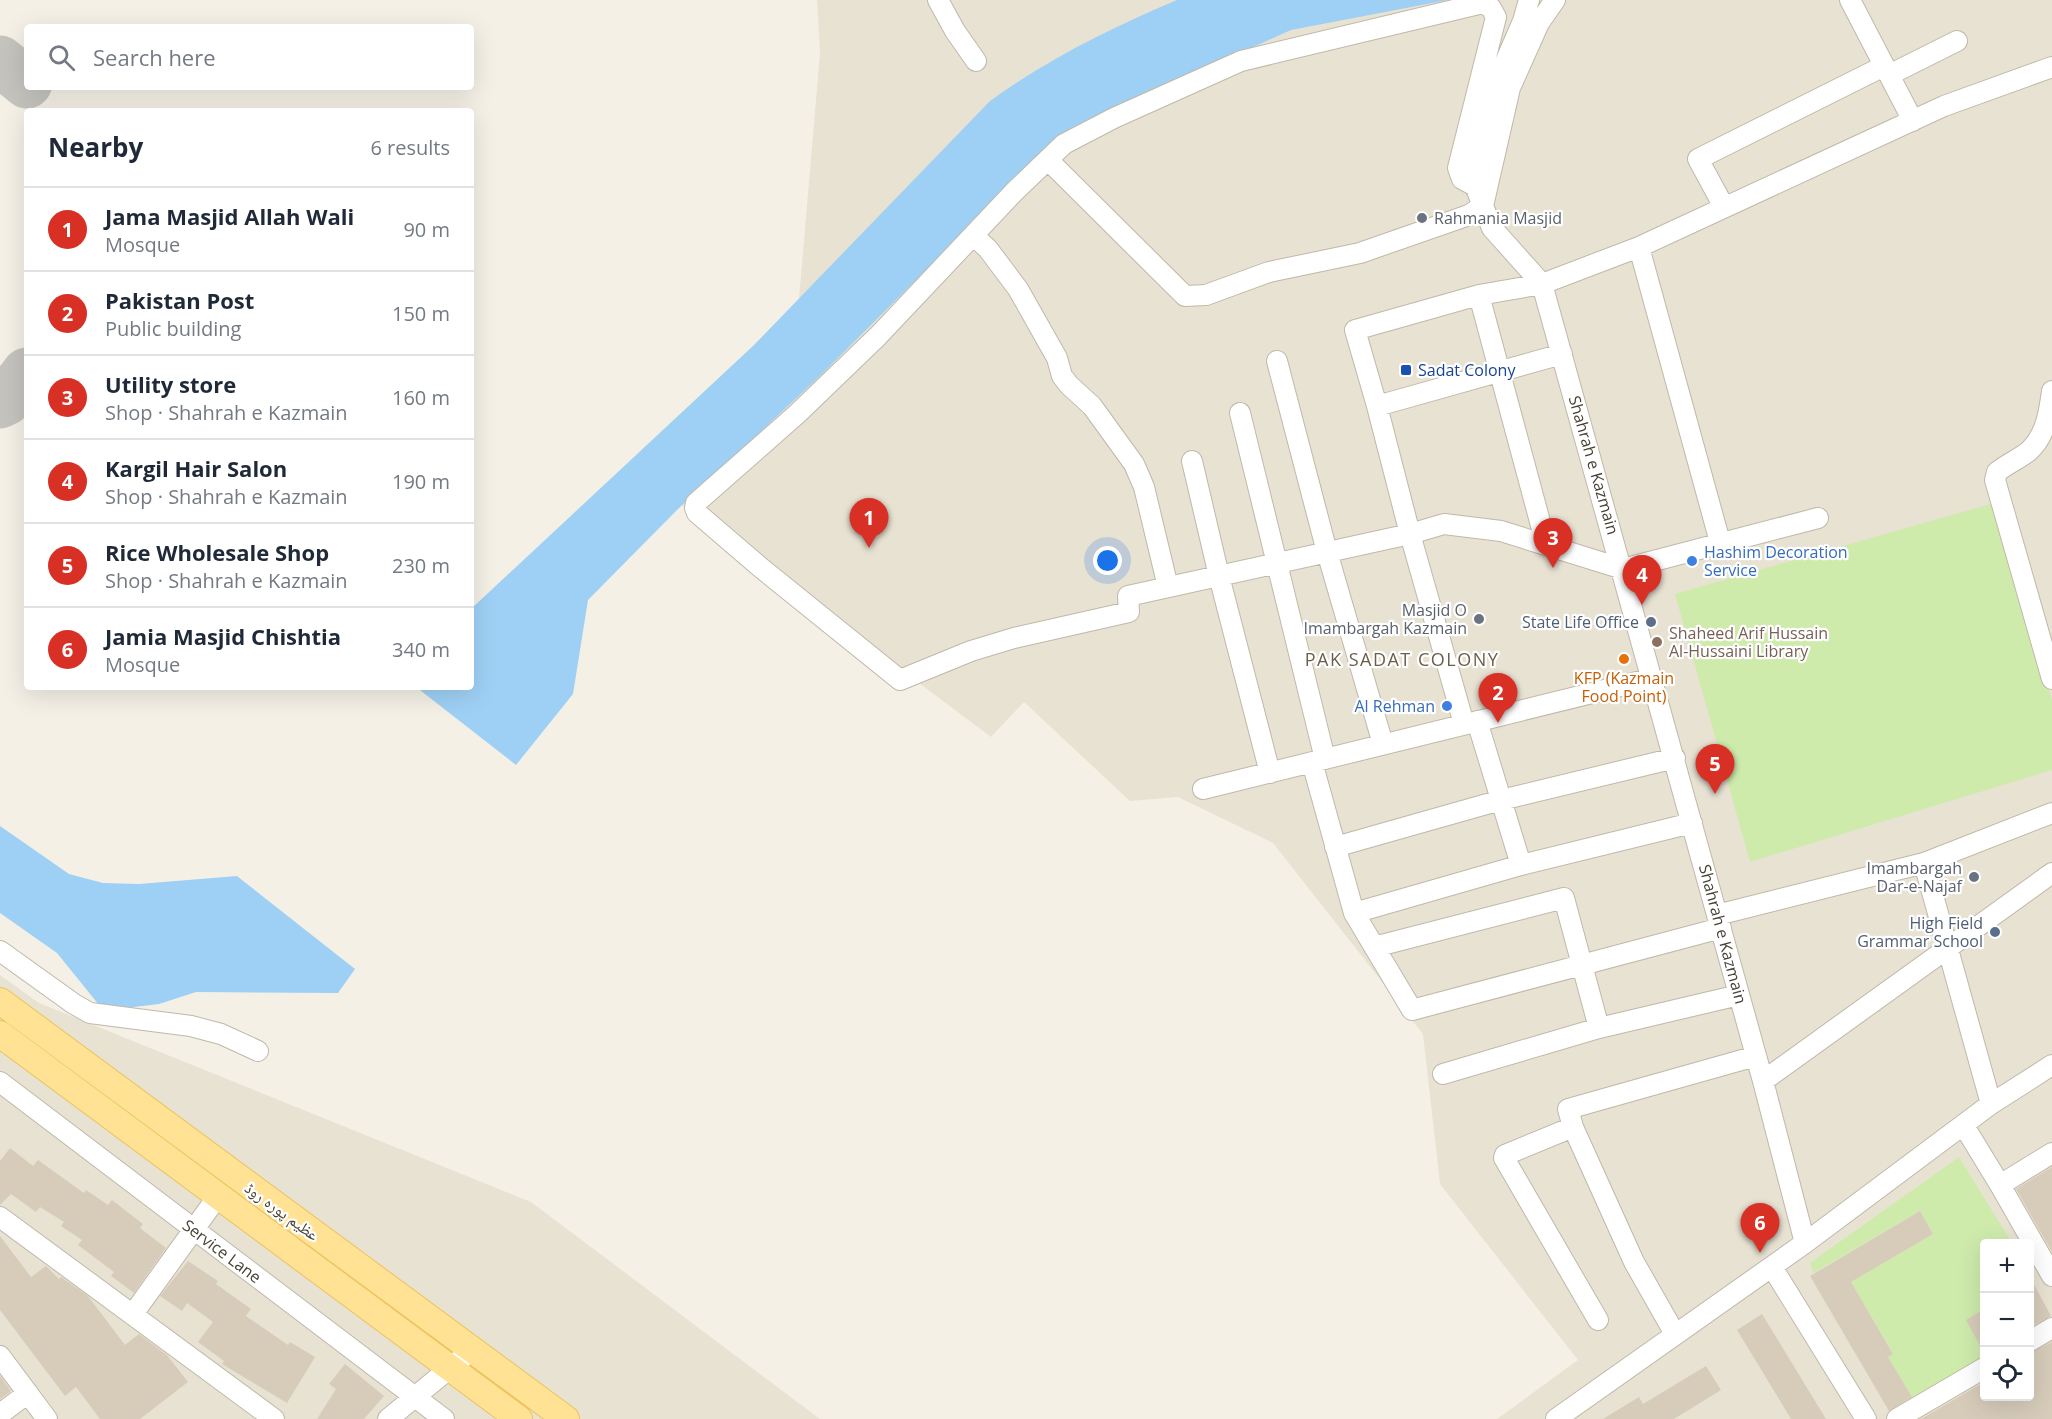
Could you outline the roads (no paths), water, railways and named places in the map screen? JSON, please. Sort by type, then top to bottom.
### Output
[{"type":"main road","name":"عظیم پورہ روڈ","points":[[0,1001],[566,1419]]},
{"type":"main road","name":"عظیم پورہ روڈ","points":[[0,1034],[519,1419]]},
{"type":"street","points":[[938,0],[955,31],[976,61]]},
{"type":"street","points":[[1475,186],[1477,168],[1500,74],[1524,21],[1529,0]]},
{"type":"street","points":[[1555,0],[1539,23],[1510,87],[1483,206],[1469,215],[1360,253],[1269,272],[1206,295],[1185,296],[1048,160],[1014,192],[870,344],[797,414],[696,503],[697,513],[900,680],[971,651],[1014,638],[1129,612],[1128,596],[1410,534],[1444,524],[1501,531],[1623,569],[1818,518]]},
{"type":"street","points":[[1850,0],[1913,121]]},
{"type":"street","name":"Shahrah e Kazmain","points":[[1048,160],[1064,144],[1114,118],[1241,61],[1484,3],[1491,8],[1496,17],[1458,168],[1462,179],[1475,186],[1492,228],[1542,284],[1623,569],[1806,1243]]},
{"type":"street","points":[[1724,207],[1698,159],[1887,70],[1958,41]]},
{"type":"street","points":[[1521,865],[1501,800],[1471,722],[1410,534],[1355,330],[1479,295],[1542,284],[1639,247],[1944,106],[2052,68]]},
{"type":"street","points":[[974,236],[988,249],[1018,289],[1057,358],[1062,376],[1092,406],[1134,464],[1144,487],[1168,587]]},
{"type":"street","points":[[1639,247],[1720,542]]},
{"type":"street","points":[[1479,295],[1546,544]]},
{"type":"street","points":[[1377,406],[1562,354]]},
{"type":"street","points":[[1277,361],[1327,552],[1383,744]]},
{"type":"street","points":[[2052,391],[2048,416],[2039,439],[2027,452],[1997,472],[1995,480],[2052,679]]},
{"type":"street","points":[[1240,413],[1275,564],[1335,847],[1354,913],[1412,1010],[1583,963],[1719,921],[1924,863],[2052,813]]},
{"type":"street","points":[[1192,461],[1270,773]]},
{"type":"street","points":[[1203,789],[1653,678]]},
{"type":"street","points":[[1335,847],[1501,800],[1674,758]]},
{"type":"street","points":[[1354,913],[1521,865],[1692,823]]},
{"type":"street","points":[[1924,863],[1991,1104]]},
{"type":"street","points":[[1763,1081],[2052,873]]},
{"type":"street","points":[[1374,947],[1564,898],[1599,1028]]},
{"type":"street","points":[[0,951],[90,1013],[191,1026],[221,1034],[258,1052]]},
{"type":"street","points":[[1443,1074],[1599,1028],[1739,994]]},
{"type":"street","points":[[1675,1334],[1634,1262],[1573,1127],[1568,1109],[1756,1056]]},
{"type":"street","points":[[1556,1419],[1579,1412],[1675,1334],[1806,1243],[1991,1104],[2052,1065]]},
{"type":"street","name":"Service Lane","points":[[0,1082],[444,1419]]},
{"type":"street","points":[[1964,1126],[2000,1185],[2045,1250],[2052,1276]]},
{"type":"street","points":[[1573,1127],[1504,1155],[1504,1158],[1598,1320]]},
{"type":"street","points":[[2000,1185],[2052,1153]]},
{"type":"street","points":[[133,1314],[218,1196]]},
{"type":"street","points":[[0,1217],[274,1419]]},
{"type":"street","points":[[1772,1267],[1866,1419]]},
{"type":"street","points":[[2034,1339],[2052,1328]]},
{"type":"street","points":[[388,1419],[472,1350]]},
{"type":"street","points":[[0,1356],[47,1419]]},
{"type":"street","points":[[1897,1419],[1980,1370]]},
{"type":"street","points":[[0,1414],[28,1393]]},
{"type":"water","points":[[1177,0],[1448,0],[1291,30],[1071,129],[1021,171],[820,376],[677,510],[588,600],[573,694],[516,765],[420,690],[474,690],[474,606],[754,345],[990,101],[1080,45]]},
{"type":"water","points":[[0,826],[69,874],[103,883],[139,884],[237,876],[355,969],[338,993],[196,992],[159,1004],[126,1008],[99,1005],[57,953],[0,913]]},
{"type":"place","name":"Rahmania Masjid","points":[[1422,218]]},
{"type":"place","name":"Sadat Colony","points":[[1406,370]]},
{"type":"place","name":"Jama Masjid Allah Wali","points":[[869,548]]},
{"type":"place","name":"Hashim Decoration Service","points":[[1692,561]]},
{"type":"place","name":"Utility store","points":[[1553,568]]},
{"type":"place","name":"Kargil Hair Salon","points":[[1642,605]]},
{"type":"place","name":"Masjid O Imambargah Kazmain","points":[[1479,619]]},
{"type":"place","name":"State Life Office","points":[[1651,622]]},
{"type":"place","name":"Shaheed Arif Hussain Al-Hussaini Library","points":[[1657,642]]},
{"type":"place","name":"KFP (Kazmain Food Point)","points":[[1624,659]]},
{"type":"place","name":"Al Rehman","points":[[1447,706]]},
{"type":"place","name":"Pakistan Post","points":[[1498,723]]},
{"type":"place","name":"Rice Wholesale Shop","points":[[1715,794]]},
{"type":"place","name":"Imambargah Dar-e-Najaf","points":[[1974,877]]},
{"type":"place","name":"High Field Grammar School","points":[[1995,932]]},
{"type":"place","name":"Jamia Masjid Chishtia","points":[[1760,1253]]},
{"type":"district","name":"PAK SADAT COLONY","points":[[1402,659]]}]
